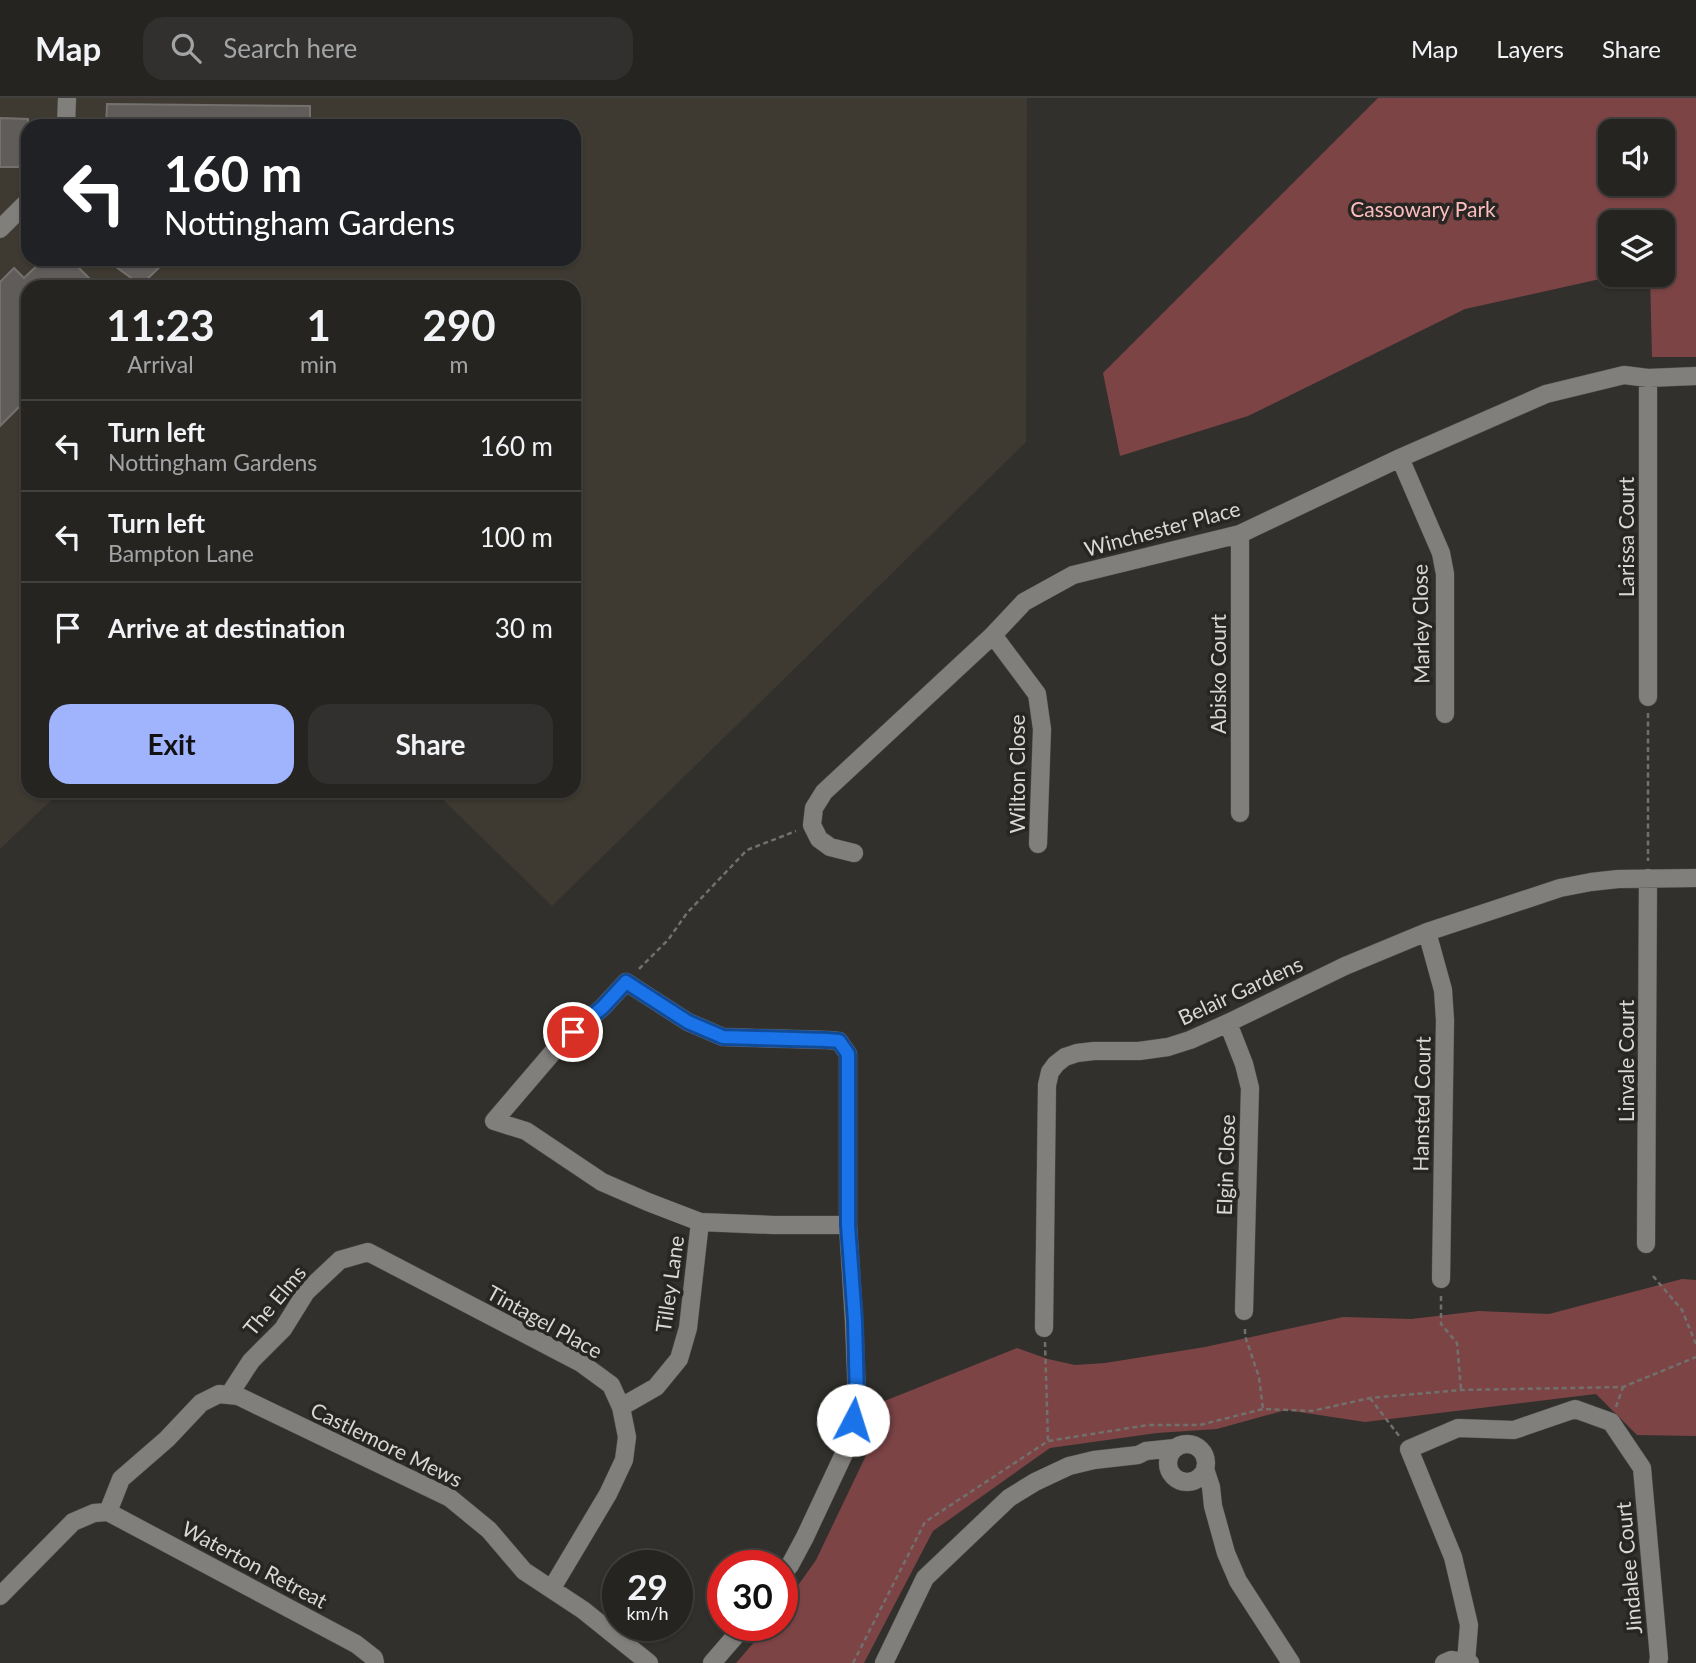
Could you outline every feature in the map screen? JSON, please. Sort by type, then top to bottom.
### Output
[{"type":"street","points":[[66,119],[67,98]]},
{"type":"street","points":[[0,229],[21,208]]},
{"type":"street","name":"Winchester Place","points":[[812,825],[814,808],[824,792],[993,635],[1024,602],[1073,575],[1240,534],[1400,458],[1546,394],[1624,375],[1648,378],[1696,376]]},
{"type":"street","name":"Larissa Court","points":[[1648,378],[1648,697]]},
{"type":"street","name":"Marley Close","points":[[1400,458],[1441,553],[1445,574],[1445,713]]},
{"type":"street","name":"Abisko Court","points":[[1240,534],[1240,813]]},
{"type":"street","name":"Wilton Close","points":[[993,635],[1038,694],[1042,729],[1038,844]]},
{"type":"street","points":[[812,825],[819,839],[830,847],[854,853]]},
{"type":"street","name":"Linvale Court","points":[[1646,1244],[1648,878]]},
{"type":"street","name":"Belair Gardens","points":[[1044,1328],[1047,1085],[1055,1064],[1065,1057],[1094,1051],[1139,1051],[1168,1047],[1190,1040],[1345,966],[1427,932],[1560,888],[1591,882],[1696,878]]},
{"type":"street","name":"Hansted Court","points":[[1427,932],[1443,990],[1445,1020],[1441,1279]]},
{"type":"street","points":[[798,1550],[850,1441],[857,1398],[848,1225],[848,1054],[839,1041],[723,1037],[688,1022],[626,982],[603,1007],[559,1045],[494,1121],[526,1131],[602,1182],[700,1222],[848,1225]]},
{"type":"street","name":"Elgin Close","points":[[1228,1023],[1250,1088],[1244,1311]]},
{"type":"street","name":"Tilley Lane","points":[[621,1407],[656,1387],[679,1359],[688,1328],[700,1222]]},
{"type":"street","name":"Tintagel Place","points":[[368,1252],[581,1363],[611,1385],[621,1407],[627,1437],[624,1460],[608,1494],[552,1588]]},
{"type":"street","name":"The Elms","points":[[229,1395],[251,1361],[283,1329],[306,1292],[340,1260],[368,1252]]},
{"type":"street","points":[[0,1596],[73,1522],[94,1513],[108,1512],[121,1479],[201,1403],[219,1394],[229,1395]]},
{"type":"street","name":"Castlemore Mews","points":[[229,1395],[238,1396],[450,1498],[489,1530],[524,1571],[552,1588],[649,1663]]},
{"type":"street","points":[[1444,1663],[1451,1660],[1468,1663],[1469,1625],[1453,1557],[1409,1449],[1458,1428],[1514,1430],[1575,1409],[1611,1422]]},
{"type":"street","name":"Jindalee Court","points":[[1611,1422],[1642,1468],[1658,1663]]},
{"type":"street","points":[[884,1663],[925,1578],[1009,1498],[1069,1466],[1186,1444],[1198,1447],[1205,1457],[1199,1475],[1208,1503],[1213,1506],[1226,1553],[1238,1581],[1292,1663]]},
{"type":"street","points":[[1175,1448],[1168,1460],[1169,1468],[1176,1478],[1187,1482],[1199,1475]]},
{"type":"street","points":[[1138,1455],[1169,1468]]},
{"type":"street","name":"Waterton Retreat","points":[[108,1512],[356,1644],[374,1658],[375,1663]]},
{"type":"street","points":[[712,1663],[731,1641]]},
{"type":"path","points":[[1648,697],[1648,878]]},
{"type":"path","points":[[626,982],[668,940],[687,913],[747,850],[812,825]]},
{"type":"path","points":[[1653,1276],[1682,1310],[1696,1343]]},
{"type":"path","points":[[1441,1279],[1441,1324],[1457,1343],[1461,1390]]},
{"type":"path","points":[[1244,1311],[1245,1336],[1259,1377],[1263,1409]]},
{"type":"path","points":[[1044,1328],[1048,1441]]},
{"type":"path","points":[[853,1663],[925,1522],[1048,1441],[1149,1425],[1200,1425],[1263,1409],[1312,1411],[1370,1398],[1461,1390],[1623,1387],[1696,1357]]},
{"type":"path","points":[[1611,1422],[1623,1387]]},
{"type":"path","points":[[1370,1398],[1409,1449]]},
{"type":"shaded area","points":[[0,98],[1027,98],[1026,442],[552,906],[441,798],[581,798],[581,280],[21,280],[21,798],[54,798],[0,849]]},
{"type":"green space","name":"Cassowary Park","points":[[1378,98],[1696,98],[1696,357],[1652,357],[1650,287],[1675,287],[1675,210],[1598,210],[1598,279],[1465,309],[1248,416],[1120,456],[1103,373]]},
{"type":"green space","points":[[1682,1279],[1696,1280],[1696,1436],[1637,1435],[1596,1394],[1365,1422],[1286,1410],[1217,1429],[1157,1433],[1050,1448],[933,1531],[864,1663],[736,1663],[755,1641],[798,1641],[798,1585],[816,1560],[871,1445],[877,1404],[1017,1348],[1075,1365],[1105,1363],[1205,1347],[1343,1317],[1411,1319],[1479,1311],[1549,1314]]},
{"type":"building","points":[[107,104],[310,106],[308,119],[106,119]]},
{"type":"building","points":[[0,118],[28,119],[21,119],[21,164],[18,167],[0,167]]},
{"type":"building","points":[[37,266],[77,266],[91,280],[21,280],[21,405],[0,426],[0,282],[14,268],[24,278]]},
{"type":"building","points":[[115,266],[161,266],[146,280],[134,280]]},
{"type":"route","points":[[573,1032],[603,1007],[626,982],[688,1022],[723,1037],[839,1041],[848,1054],[848,1225],[857,1398],[853,1420]]}]
